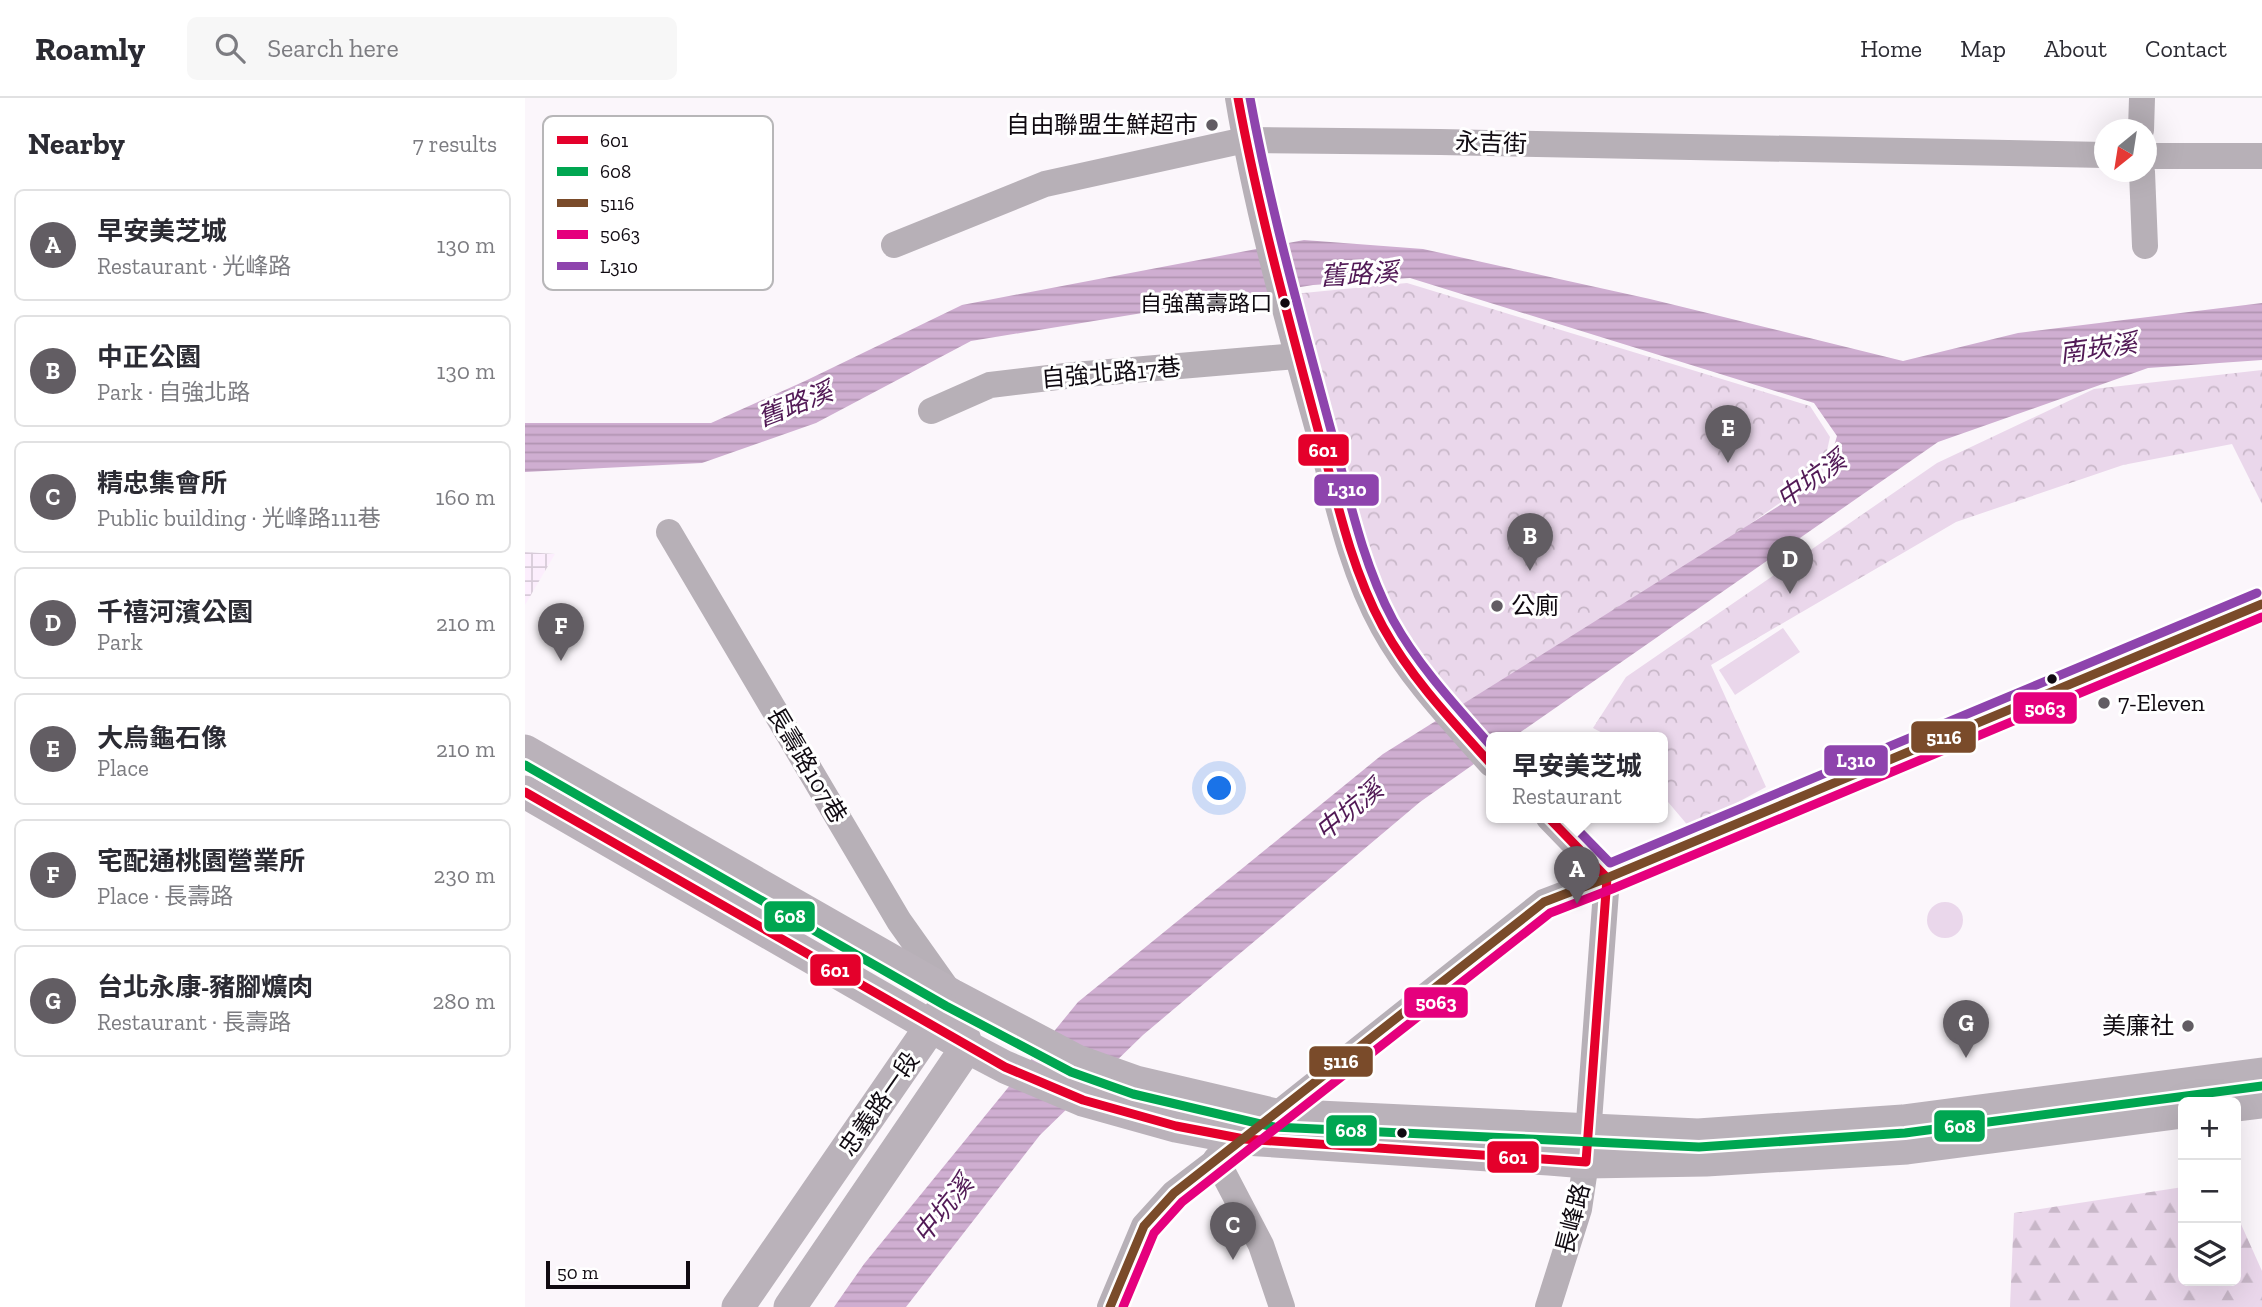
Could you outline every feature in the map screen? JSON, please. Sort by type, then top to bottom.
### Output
[{"type":"main road","points":[[525,751],[952,995],[1077,1061],[1136,1082],[1276,1115],[1317,1115],[1588,1146]]},
{"type":"main road","points":[[525,792],[932,1028],[1005,1067],[1083,1100],[1176,1126],[1244,1139],[1588,1146],[1698,1135],[1903,1121],[1973,1125],[2178,1112]]},
{"type":"main road","points":[[952,995],[967,1047]]},
{"type":"main road","name":"忠義路一段","points":[[738,1307],[932,1028],[952,995]]},
{"type":"main road","name":"忠義路一段","points":[[790,1307],[967,1047]]},
{"type":"main road","points":[[1973,1125],[2262,1074]]},
{"type":"main road","points":[[2241,1104],[2262,1102]]},
{"type":"street","points":[[1238,98],[1245,141],[1289,326],[1354,556],[1375,610],[1400,654],[1432,697],[1486,758]]},
{"type":"street","points":[[2141,119],[2142,98]]},
{"type":"street","name":"永吉街","points":[[894,244],[1045,184],[1245,141],[1440,142],[2094,155]]},
{"type":"street","points":[[2157,156],[2262,156]]},
{"type":"street","points":[[2142,182],[2145,246]]},
{"type":"street","name":"自強北路17巷","points":[[931,411],[990,385],[1297,356]]},
{"type":"street","name":"長壽路107巷","points":[[669,532],[899,921],[952,995]]},
{"type":"street","points":[[1110,1307],[1144,1226],[1174,1193],[1544,902],[2262,604]]},
{"type":"street","points":[[1554,823],[1607,878]]},
{"type":"street","name":"長峰路","points":[[1548,1307],[1579,1209],[1588,1146],[1607,878]]},
{"type":"street","points":[[1216,1159],[1261,1245],[1282,1307]]},
{"type":"shaded area","points":[[525,552],[555,554],[525,605]]},
{"type":"green space","points":[[1407,283],[1810,406],[1830,437],[1822,473],[1472,721],[1405,640],[1347,501],[1293,294]]},
{"type":"green space","points":[[2262,370],[2262,504],[2232,444],[2123,465],[1956,522],[1711,665],[1766,787],[1690,828],[1668,802],[1668,732],[1601,732],[1593,728],[1626,677],[1937,463],[2094,389]]},
{"type":"green space","points":[[1783,628],[1800,652],[1735,695],[1719,670]]},
{"type":"green space","points":[[1945,902],[1958,907],[1963,920],[1958,933],[1945,938],[1932,933],[1927,920],[1932,907]]},
{"type":"green space","points":[[2178,1188],[2178,1286],[2241,1286],[2241,1224],[2262,1271],[2262,1307],[2010,1307],[2014,1213]]},
{"type":"water","points":[[1304,240],[1423,249],[1650,299],[1903,361],[2018,333],[2262,303],[2262,360],[2148,368],[1938,442],[1521,732],[1486,732],[1486,756],[1420,802],[1143,1035],[1040,1135],[906,1307],[834,1307],[864,1264],[1078,1002],[1383,754],[1825,477],[1837,436],[1814,403],[1410,278],[1313,285],[971,341],[816,423],[702,463],[525,472],[525,423],[711,423],[962,305]]},
{"type":"transit line","name":"601","points":[[1238,98],[1255,184],[1286,310],[1339,510],[1362,582],[1383,627],[1406,664],[1486,758]]},
{"type":"transit line","name":"L310","points":[[1250,98],[1288,267],[1351,505],[1373,575],[1393,620],[1414,654],[1486,740]]},
{"type":"transit line","name":"L310","points":[[1571,823],[1610,863],[2257,593]]},
{"type":"transit line","name":"5116","points":[[1110,1307],[1144,1226],[1174,1193],[1544,902],[2262,604]]},
{"type":"transit line","name":"5063","points":[[1123,1307],[1154,1233],[1182,1202],[1550,913],[2262,617]]},
{"type":"transit line","name":"608","points":[[525,765],[946,1006],[1071,1072],[1133,1094],[1274,1127],[1699,1147],[1905,1133],[2262,1086]]},
{"type":"transit line","name":"601","points":[[525,792],[1005,1067],[1083,1100],[1176,1126],[1244,1139],[1586,1162],[1607,878]]},
{"type":"transit line","name":"601","points":[[1554,823],[1607,878]]},
{"type":"place","name":"自由聯盟生鮮超市","points":[[1212,125]]},
{"type":"place","name":"自強萬壽路口","points":[[1285,303]]},
{"type":"place","name":"大烏龜石像","points":[[1728,463]]},
{"type":"place","name":"中正公園","points":[[1530,571]]},
{"type":"place","name":"千禧河濱公園","points":[[1790,594]]},
{"type":"place","name":"公廁","points":[[1497,606]]},
{"type":"place","name":"宅配通桃園營業所","points":[[561,661]]},
{"type":"place","name":"7-Eleven","points":[[2104,703]]},
{"type":"place","name":"早安美芝城","points":[[1577,904]]},
{"type":"place","name":"美廉社","points":[[2188,1026]]},
{"type":"place","name":"台北永康-豬腳爌肉","points":[[1966,1058]]},
{"type":"place","name":"精忠集會所","points":[[1233,1260]]},
{"type":"water label","name":"舊路溪","points":[[1359,274]]},
{"type":"water label","name":"南崁溪","points":[[2098,348]]},
{"type":"water label","name":"舊路溪","points":[[795,404]]},
{"type":"water label","name":"中坑溪","points":[[1811,479]]},
{"type":"water label","name":"中坑溪","points":[[1349,810]]},
{"type":"water label","name":"中坑溪","points":[[943,1209]]}]
